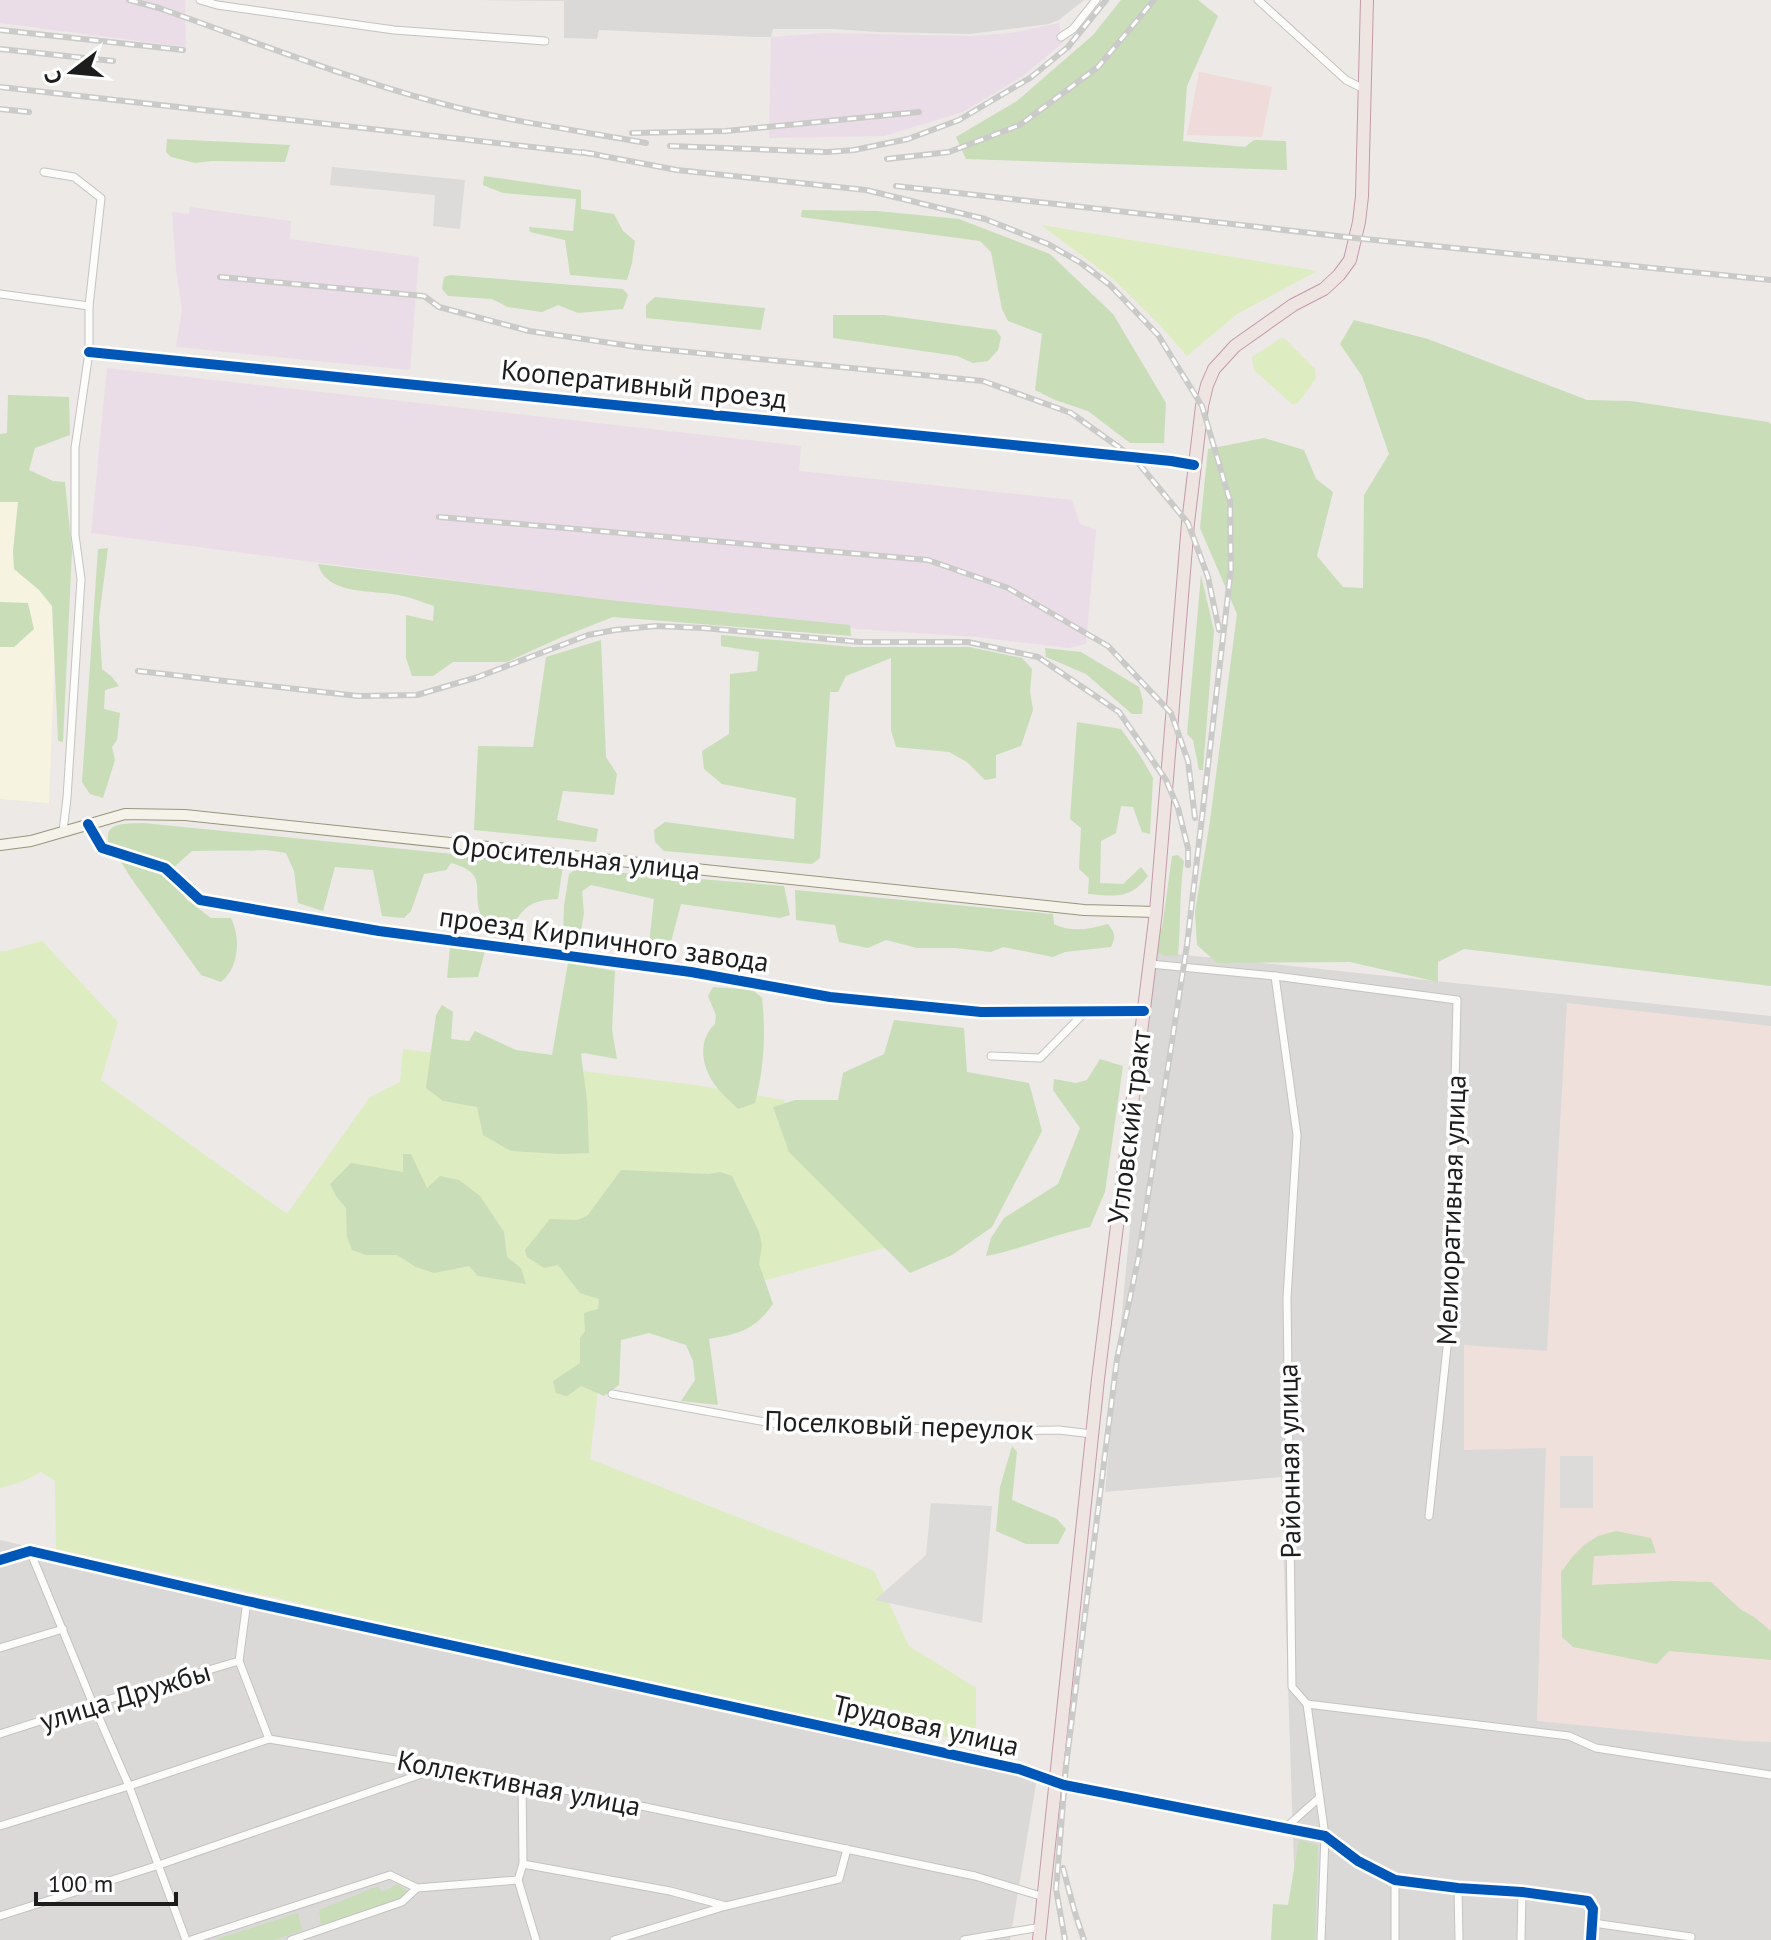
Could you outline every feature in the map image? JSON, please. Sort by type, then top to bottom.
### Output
[{"type":"highway","name":"Угловский тракт","points":[[1040,1934],[1092,1434],[1153,942],[1171,713],[1202,406],[1214,369],[1235,346],[1293,305],[1324,289],[1350,260],[1362,196],[1367,0]]},
{"type":"main road","name":"Оросительная улица","points":[[0,845],[31,841],[125,814],[185,815],[1084,910],[1156,912]]},
{"type":"street","points":[[200,0],[394,30],[545,41]]},
{"type":"street","points":[[1061,37],[1073,29],[1096,0]]},
{"type":"street","points":[[1258,0],[1346,80],[1366,90]]},
{"type":"street","points":[[44,172],[74,177],[101,198],[89,306],[89,352],[75,448],[75,535],[81,579],[63,831]]},
{"type":"street","points":[[0,294],[89,306]]},
{"type":"street","name":"Кооперативный проезд","points":[[89,352],[1194,465]]},
{"type":"street","name":"проезд Кирпичного завода","points":[[88,824],[102,848],[165,868],[200,900],[379,931],[691,972],[830,997],[981,1012],[1144,1011]]},
{"type":"street","points":[[1150,964],[1275,976]]},
{"type":"street","name":"Мелиоративная улица","points":[[1275,976],[1457,1000],[1453,1291],[1429,1516]]},
{"type":"street","name":"Районная улица","points":[[1275,976],[1297,1135],[1287,1298],[1292,1687],[1307,1704],[1325,1836],[1321,1940]]},
{"type":"street","points":[[991,1056],[1040,1058],[1086,1011]]},
{"type":"street","name":"Поселковый переулок","points":[[612,1394],[782,1425],[1059,1430],[1092,1434]]},
{"type":"street","points":[[0,1560],[30,1551],[129,1786],[189,1940],[390,1875],[417,1888],[518,1880]]},
{"type":"street","name":"Трудовая улица","points":[[30,1551],[1019,1769],[1055,1782],[1325,1836],[1358,1861],[1395,1880],[1588,1901],[1593,1909],[1593,1923]]},
{"type":"street","name":"улица Дружбы","points":[[0,1734],[239,1661],[247,1601]]},
{"type":"street","points":[[0,1648],[63,1629]]},
{"type":"street","points":[[239,1661],[269,1739]]},
{"type":"street","points":[[1307,1704],[1569,1736],[1596,1748],[1771,1775]]},
{"type":"street","name":"Коллективная улица","points":[[0,1826],[269,1739],[522,1781],[975,1876],[1044,1897]]},
{"type":"street","points":[[0,1916],[159,1865],[441,1767]]},
{"type":"street","points":[[522,1781],[523,1864],[518,1880],[536,1940]]},
{"type":"street","points":[[1284,1829],[1319,1798]]},
{"type":"street","points":[[614,1940],[726,1906],[839,1879],[847,1849]]},
{"type":"street","points":[[523,1864],[670,1891],[726,1906]]},
{"type":"street","points":[[1395,1880],[1395,1940]]},
{"type":"street","points":[[291,1940],[402,1902],[417,1888]]},
{"type":"street","points":[[1458,1888],[1459,1940]]},
{"type":"street","points":[[1521,1940],[1522,1892]]},
{"type":"street","points":[[1591,1940],[1593,1923],[1690,1938]]},
{"type":"street","points":[[964,1940],[1040,1934]]},
{"type":"shaded area","points":[[0,0],[185,0],[186,47],[0,23]]},
{"type":"shaded area","points":[[473,0],[1084,0],[1049,24],[969,34],[773,29],[771,37],[756,37],[599,30],[597,39],[564,38],[564,1]]},
{"type":"shaded area","points":[[1059,23],[1061,37],[1065,41],[1023,76],[963,112],[884,136],[769,138],[771,37],[824,33],[973,36],[1011,33]]},
{"type":"shaded area","points":[[1199,72],[1272,87],[1262,137],[1187,135]]},
{"type":"shaded area","points":[[332,167],[465,180],[460,229],[433,226],[435,195],[330,185]]},
{"type":"shaded area","points":[[190,207],[291,221],[290,239],[419,257],[410,370],[176,347],[182,310],[172,212],[189,214]]},
{"type":"shaded area","points":[[107,368],[801,446],[799,471],[1072,500],[1080,524],[1096,530],[1086,644],[1069,648],[977,637],[798,625],[91,533]]},
{"type":"shaded area","points":[[0,489],[61,492],[49,803],[0,799]]},
{"type":"shaded area","points":[[1156,952],[1771,1016],[1771,1940],[1291,1940],[1295,1895],[1281,1477],[1105,1492]]},
{"type":"shaded area","points":[[1567,1003],[1771,1026],[1771,1742],[1537,1721],[1546,1448],[1464,1450],[1464,1345],[1547,1351]]},
{"type":"shaded area","points":[[1560,1456],[1593,1456],[1593,1508],[1560,1508]]},
{"type":"shaded area","points":[[931,1503],[992,1506],[982,1623],[875,1600],[926,1555]]},
{"type":"shaded area","points":[[0,1540],[1037,1778],[1010,1940],[0,1940]]},
{"type":"green space","points":[[1121,0],[1198,0],[1218,16],[1187,86],[1183,141],[1245,147],[1254,140],[1286,141],[1287,170],[966,159],[956,137],[1017,101],[1093,35]]},
{"type":"green space","points":[[167,139],[290,145],[285,162],[195,163],[171,157],[166,152]]},
{"type":"green space","points":[[484,176],[581,190],[581,209],[614,214],[623,231],[635,241],[627,280],[570,275],[565,240],[530,232],[529,227],[573,231],[576,199],[503,193],[483,185]]},
{"type":"green space","points":[[802,210],[877,211],[959,219],[1050,254],[1113,314],[1166,403],[1164,443],[1130,443],[1088,411],[1035,390],[1042,334],[1008,321],[1002,309],[991,252],[980,241],[801,217]]},
{"type":"green space","points":[[1041,225],[1317,271],[1237,314],[1187,356],[1113,279]]},
{"type":"green space","points":[[444,277],[623,289],[628,295],[623,309],[578,313],[558,305],[542,312],[508,307],[492,299],[448,296],[442,289]]},
{"type":"green space","points":[[655,297],[765,308],[761,330],[646,318],[646,305]]},
{"type":"green space","points":[[833,315],[884,315],[996,330],[1001,337],[998,350],[988,361],[973,363],[957,356],[833,338]]},
{"type":"green space","points":[[1354,320],[1428,339],[1587,400],[1631,401],[1771,424],[1771,986],[1464,949],[1438,962],[1438,982],[1350,962],[1217,963],[1197,945],[1195,912],[1237,614],[1200,528],[1208,449],[1264,438],[1304,450],[1316,479],[1333,492],[1317,556],[1343,587],[1363,588],[1364,495],[1389,454],[1362,376],[1340,344]]},
{"type":"green space","points":[[1281,338],[1315,369],[1316,378],[1298,403],[1292,404],[1254,370],[1252,357]]},
{"type":"green space","points":[[8,395],[69,397],[70,435],[35,448],[29,470],[53,481],[65,482],[72,551],[63,742],[58,741],[52,606],[14,569],[18,502],[0,502],[0,434],[7,433]]},
{"type":"green space","points":[[108,548],[99,618],[102,669],[119,686],[105,690],[104,709],[120,713],[117,740],[112,747],[115,760],[103,798],[90,794],[82,782],[98,549]]},
{"type":"green space","points":[[318,564],[618,601],[850,625],[851,636],[613,617],[507,662],[453,662],[433,676],[412,676],[406,658],[406,615],[433,621],[434,606],[403,596],[342,587],[323,575]]},
{"type":"green space","points":[[1201,575],[1214,631],[1203,770],[1199,770],[1193,740],[1187,734]]},
{"type":"green space","points":[[0,602],[28,603],[34,629],[14,647],[0,647]]},
{"type":"green space","points":[[721,635],[853,647],[969,647],[1022,658],[1032,669],[1030,691],[1033,710],[1021,746],[996,755],[996,778],[985,780],[967,762],[949,752],[896,747],[891,730],[891,658],[846,676],[838,692],[830,692],[820,858],[812,864],[664,851],[655,842],[654,830],[665,822],[794,839],[796,798],[722,784],[704,769],[702,751],[729,734],[730,674],[757,671],[759,652],[721,646]]},
{"type":"green space","points":[[601,640],[606,757],[617,774],[614,795],[563,791],[557,820],[598,829],[596,842],[474,830],[478,746],[533,747],[546,657]]},
{"type":"green space","points":[[1045,648],[1081,652],[1139,687],[1143,701],[1142,714],[1132,714],[1086,674],[1046,657]]},
{"type":"green space","points":[[1077,722],[1121,729],[1153,778],[1150,834],[1142,832],[1133,807],[1121,806],[1116,833],[1101,841],[1100,883],[1123,884],[1141,867],[1148,876],[1135,889],[1121,895],[1088,894],[1089,878],[1079,869],[1081,828],[1070,819]]},
{"type":"green space","points":[[143,823],[563,865],[558,899],[530,905],[511,927],[494,931],[481,915],[475,877],[463,867],[451,863],[446,870],[424,874],[411,911],[404,918],[382,916],[373,870],[335,867],[323,911],[298,903],[294,871],[286,853],[266,850],[192,851],[175,866],[178,886],[186,899],[211,918],[231,918],[236,934],[235,961],[221,982],[201,975],[108,841],[110,830],[114,827]]},
{"type":"green space","points":[[1178,855],[1184,861],[1178,955],[1166,956],[1155,951],[1155,936],[1162,928],[1172,856]]},
{"type":"green space","points":[[576,869],[784,886],[790,915],[780,918],[681,904],[667,957],[648,953],[654,899],[591,885],[582,891],[584,913],[579,943],[565,942],[564,906],[569,874]]},
{"type":"green space","points":[[795,890],[1053,914],[1054,924],[1068,928],[1088,929],[1108,924],[1114,938],[1111,947],[1065,952],[1053,957],[1003,947],[991,952],[917,948],[886,940],[868,948],[839,942],[835,925],[796,920]]},
{"type":"green space","points":[[42,941],[118,1022],[101,1080],[287,1214],[370,1097],[400,1082],[403,1049],[695,1085],[784,1100],[799,1160],[925,1237],[606,1323],[590,1459],[874,1571],[909,1646],[976,1688],[976,1738],[840,1731],[56,1549],[55,1481],[41,1472],[0,1488],[0,951]]},
{"type":"green space","points":[[450,947],[485,951],[478,977],[447,978]]},
{"type":"green space","points":[[568,963],[615,971],[612,1030],[617,1059],[581,1054],[589,1153],[511,1151],[483,1135],[477,1107],[443,1101],[426,1088],[436,1015],[442,1005],[453,1012],[451,1039],[469,1041],[475,1031],[516,1050],[552,1055]]},
{"type":"green space","points":[[713,987],[753,990],[762,998],[763,1051],[758,1090],[755,1103],[738,1109],[714,1083],[704,1058],[706,1036],[715,1024],[716,1015],[708,996]]},
{"type":"green space","points":[[894,1020],[964,1028],[967,1072],[1029,1083],[1042,1131],[992,1227],[952,1255],[910,1273],[789,1152],[773,1107],[795,1100],[838,1100],[843,1073],[884,1054]]},
{"type":"green space","points":[[1100,1059],[1123,1066],[1105,1192],[1090,1227],[986,1256],[991,1238],[1004,1218],[1058,1184],[1080,1128],[1053,1090],[1054,1079],[1076,1083],[1087,1080]]},
{"type":"green space","points":[[403,1154],[411,1154],[427,1188],[440,1176],[459,1180],[480,1196],[504,1232],[507,1257],[521,1268],[526,1284],[478,1276],[469,1266],[434,1273],[416,1267],[397,1255],[366,1255],[352,1250],[347,1237],[346,1208],[330,1184],[351,1163],[403,1172]]},
{"type":"green space","points":[[621,1170],[720,1172],[732,1176],[759,1232],[762,1245],[759,1264],[773,1304],[760,1320],[746,1329],[709,1339],[718,1405],[681,1401],[695,1380],[693,1361],[686,1345],[649,1333],[621,1340],[619,1385],[604,1396],[581,1386],[567,1396],[556,1393],[553,1381],[580,1363],[580,1338],[585,1331],[584,1313],[598,1309],[599,1299],[580,1293],[558,1265],[544,1268],[527,1257],[525,1250],[550,1219],[578,1220],[588,1215]]},
{"type":"green space","points":[[1012,1446],[1017,1452],[1012,1500],[1057,1519],[1066,1529],[1058,1544],[1026,1544],[996,1531],[1000,1487]]},
{"type":"green space","points":[[1616,1531],[1651,1538],[1656,1553],[1594,1556],[1592,1585],[1711,1582],[1740,1609],[1771,1631],[1771,1660],[1669,1651],[1657,1664],[1573,1647],[1562,1637],[1561,1572],[1584,1545],[1598,1536]]},
{"type":"green space","points":[[1299,1840],[1318,1845],[1315,1940],[1271,1940],[1273,1904],[1288,1905]]},
{"type":"green space","points":[[398,1884],[407,1891],[400,1899],[321,1925],[319,1910],[378,1886],[382,1892]]},
{"type":"green space","points":[[298,1913],[302,1930],[275,1940],[214,1940]]},
{"type":"railway","points":[[129,0],[331,70],[436,102],[514,120],[646,143]]},
{"type":"railway","points":[[670,146],[827,152],[908,139],[959,120],[1030,78],[1068,47],[1106,0]]},
{"type":"railway","points":[[887,159],[949,152],[1020,125],[1098,67],[1154,0]]},
{"type":"railway","points":[[0,30],[183,50]]},
{"type":"railway","points":[[0,49],[113,61]]},
{"type":"railway","points":[[0,87],[594,154]]},
{"type":"railway","points":[[0,109],[29,112]]},
{"type":"railway","points":[[632,133],[726,131],[919,112]]},
{"type":"railway","points":[[582,152],[677,170],[866,190],[985,219],[1048,244],[1110,285],[1158,335],[1202,406],[1230,501],[1231,569],[1187,945],[1138,1260],[1117,1359],[1066,1766],[1056,1889],[1065,1940]]},
{"type":"railway","points":[[896,186],[1355,238],[1771,280]]},
{"type":"railway","points":[[220,277],[424,296],[439,307],[529,331],[638,347],[983,381],[1071,413],[1134,458],[1188,523],[1208,577],[1219,630]]},
{"type":"railway","points":[[439,517],[928,560],[1008,588],[1108,646],[1171,713],[1188,761],[1195,818]]},
{"type":"railway","points":[[138,671],[358,696],[417,695],[478,677],[588,635],[656,626],[861,642],[968,642],[1038,657],[1119,712],[1166,780],[1178,808],[1188,848],[1188,865]]},
{"type":"railway","points":[[1063,1868],[1084,1940]]},
{"type":"cycle path","points":[[89,352],[1194,465]]},
{"type":"cycle path","points":[[88,824],[102,848],[165,868],[200,900],[379,931],[691,972],[830,997],[981,1012],[1144,1011]]},
{"type":"cycle path","points":[[0,1560],[30,1551],[1019,1769],[1064,1785],[1325,1836],[1358,1861],[1395,1880],[1588,1901],[1593,1909],[1591,1940]]}]
